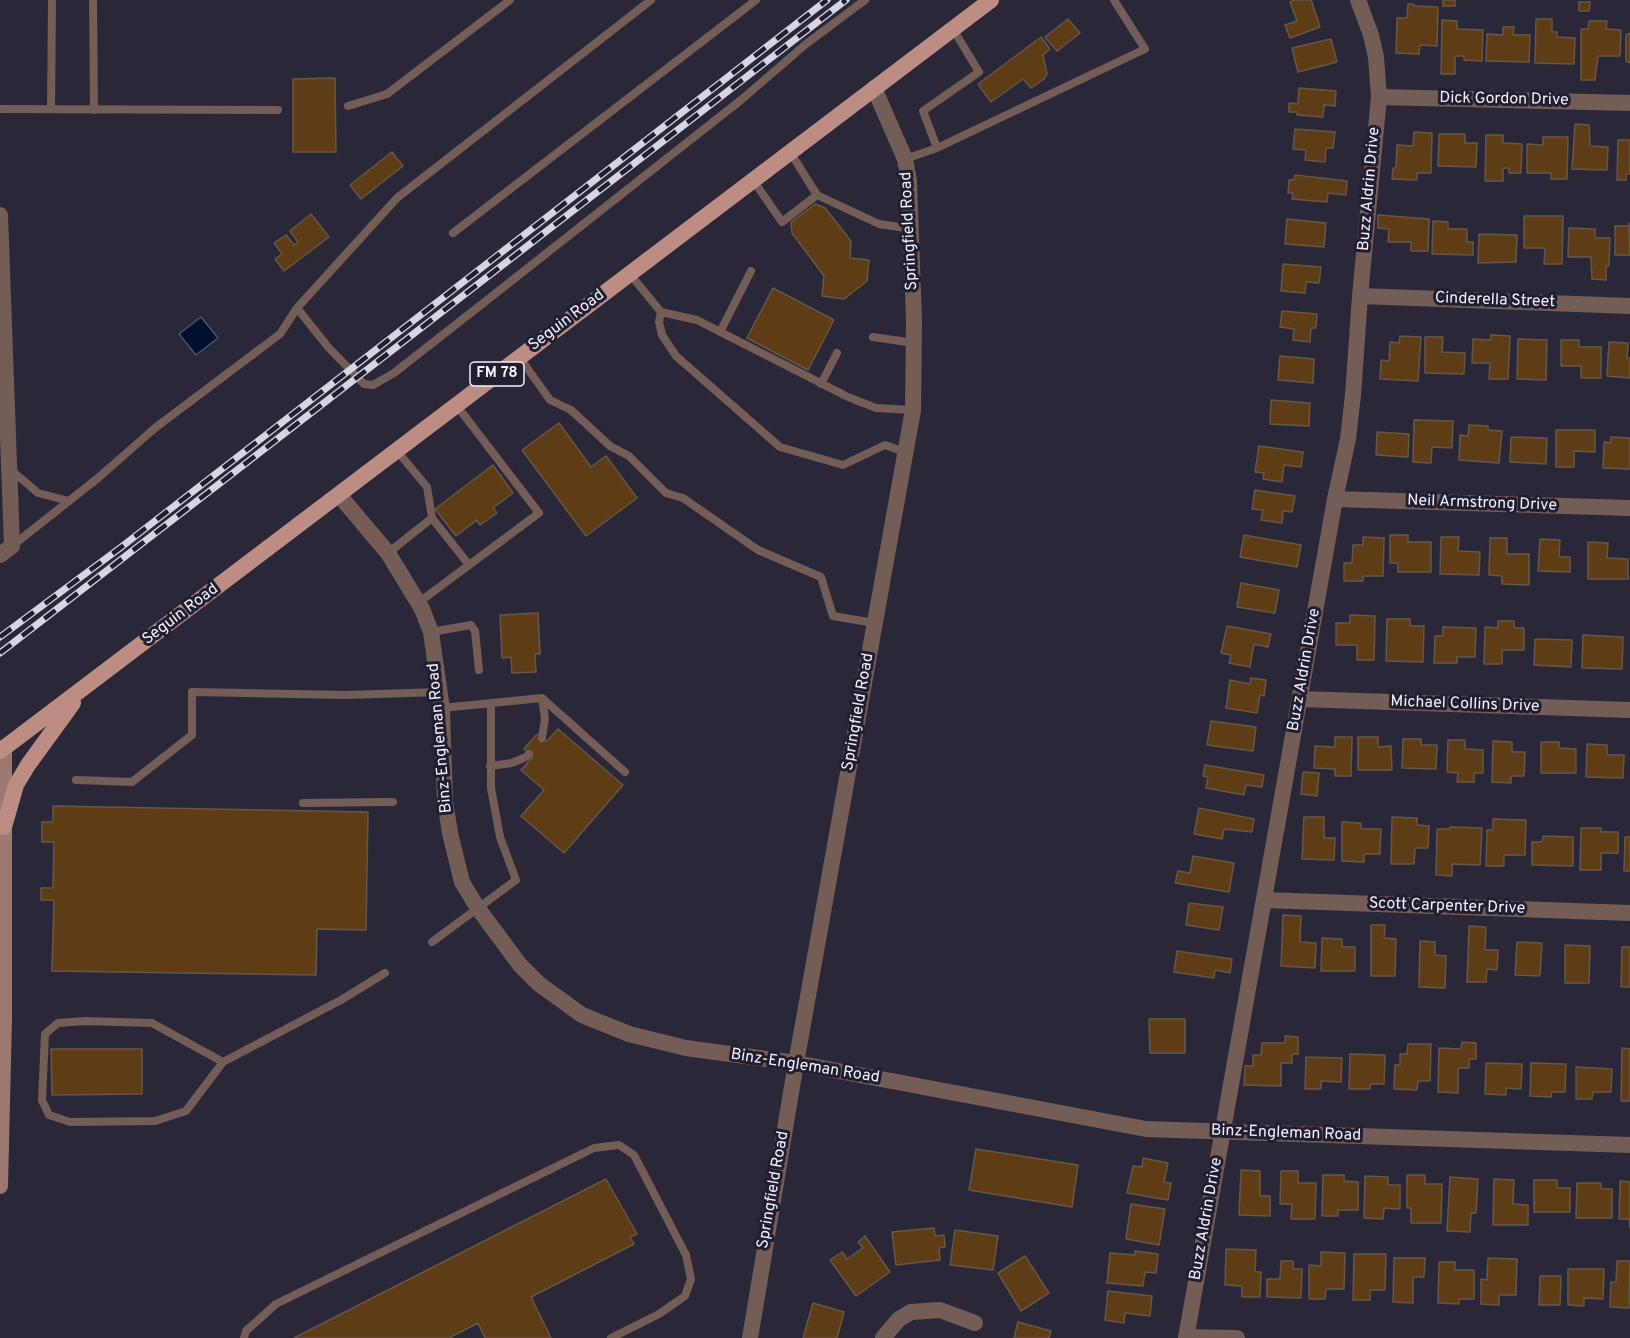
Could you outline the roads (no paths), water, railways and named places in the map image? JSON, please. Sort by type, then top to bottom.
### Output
[{"type":"main road","name":"Seguin Road","points":[[2,749],[991,0]]},
{"type":"main road","points":[[4,826],[16,785],[83,689]]},
{"type":"main road","points":[[0,1186],[4,1018],[2,749]]},
{"type":"street","name":"Buzz Aldrin Drive","points":[[1186,1337],[1335,499],[1348,439],[1378,97],[1376,57],[1371,35],[1358,0]]},
{"type":"street","name":"Springfield Road","points":[[750,1338],[796,1063],[913,410],[914,343],[909,181],[905,159],[874,88]]},
{"type":"street","name":"Dick Gordon Drive","points":[[1378,97],[1630,103]]},
{"type":"street","points":[[0,215],[9,468],[6,550]]},
{"type":"street","name":"Cinderella Street","points":[[1360,296],[1630,306]]},
{"type":"street","name":"Binz-Engleman Road","points":[[339,495],[388,553],[418,603],[431,632],[441,700],[445,801],[462,882],[520,965],[539,984],[582,1015],[606,1026],[660,1043],[796,1063],[1146,1129],[1630,1145]]},
{"type":"street","name":"Neil Armstrong Drive","points":[[1335,499],[1630,508]]},
{"type":"street","name":"Michael Collins Drive","points":[[1300,699],[1630,710]]},
{"type":"street","name":"Scott Carpenter Drive","points":[[1264,900],[1630,913]]},
{"type":"street","points":[[883,1338],[894,1323],[911,1311],[940,1310],[975,1323]]},
{"type":"street","points":[[1186,1337],[1237,1338]]},
{"type":"lane","points":[[51,109],[52,0]]},
{"type":"lane","points":[[93,0],[94,110]]},
{"type":"lane","points":[[348,106],[387,94],[510,0]]},
{"type":"lane","points":[[6,550],[69,501],[155,428],[280,334],[297,308],[397,198],[651,0]]},
{"type":"lane","points":[[453,233],[756,0]]},
{"type":"lane","points":[[297,308],[328,347],[364,384],[373,385],[394,373],[741,99],[806,44],[865,0]]},
{"type":"lane","points":[[905,159],[937,148],[1144,49],[1114,0]]},
{"type":"lane","points":[[937,148],[923,111],[979,72],[953,29]]},
{"type":"lane","points":[[0,109],[278,110]]},
{"type":"lane","points":[[790,152],[817,195],[879,224],[912,229]]},
{"type":"lane","points":[[753,180],[782,222],[817,195]]},
{"type":"lane","points":[[720,332],[751,271]]},
{"type":"lane","points":[[630,274],[661,312],[697,320],[848,398],[876,408],[913,410]]},
{"type":"lane","points":[[661,312],[659,322],[662,335],[676,356],[780,447],[843,465],[885,446],[905,452]]},
{"type":"lane","points":[[873,337],[914,343]]},
{"type":"lane","points":[[821,384],[837,353]]},
{"type":"lane","points":[[520,358],[550,400],[572,410],[610,447],[629,456],[666,493],[682,498],[758,550],[821,577],[833,616],[874,623]]},
{"type":"lane","points":[[418,603],[539,513],[457,406]]},
{"type":"lane","points":[[397,451],[427,488],[432,518],[469,565]]},
{"type":"lane","points":[[9,468],[38,493],[69,501]]},
{"type":"lane","points":[[388,553],[432,518]]},
{"type":"lane","points":[[431,632],[471,625],[475,631],[479,670]]},
{"type":"lane","points":[[76,780],[132,782],[192,735],[192,692],[346,695],[491,703],[542,698],[625,772]]},
{"type":"lane","points":[[542,698],[545,719],[542,738]]},
{"type":"lane","points":[[432,942],[516,880],[500,837],[491,788],[491,703]]},
{"type":"lane","points":[[490,766],[512,763],[529,754]]},
{"type":"lane","points":[[303,802],[393,802]]},
{"type":"lane","points":[[223,1062],[152,1023],[85,1021],[58,1023],[45,1034],[42,1100],[49,1115],[70,1122],[155,1121],[186,1111],[223,1062],[341,1000],[385,973]]},
{"type":"lane","points":[[244,1338],[246,1331],[276,1304],[594,1148],[619,1145],[634,1155],[686,1255],[691,1279],[685,1296],[659,1314],[611,1338]]},
{"type":"water","points":[[201,317],[218,338],[196,355],[179,334]]},
{"type":"railway","points":[[0,637],[120,548],[827,0]]},
{"type":"railway","points":[[0,653],[846,0]]}]
